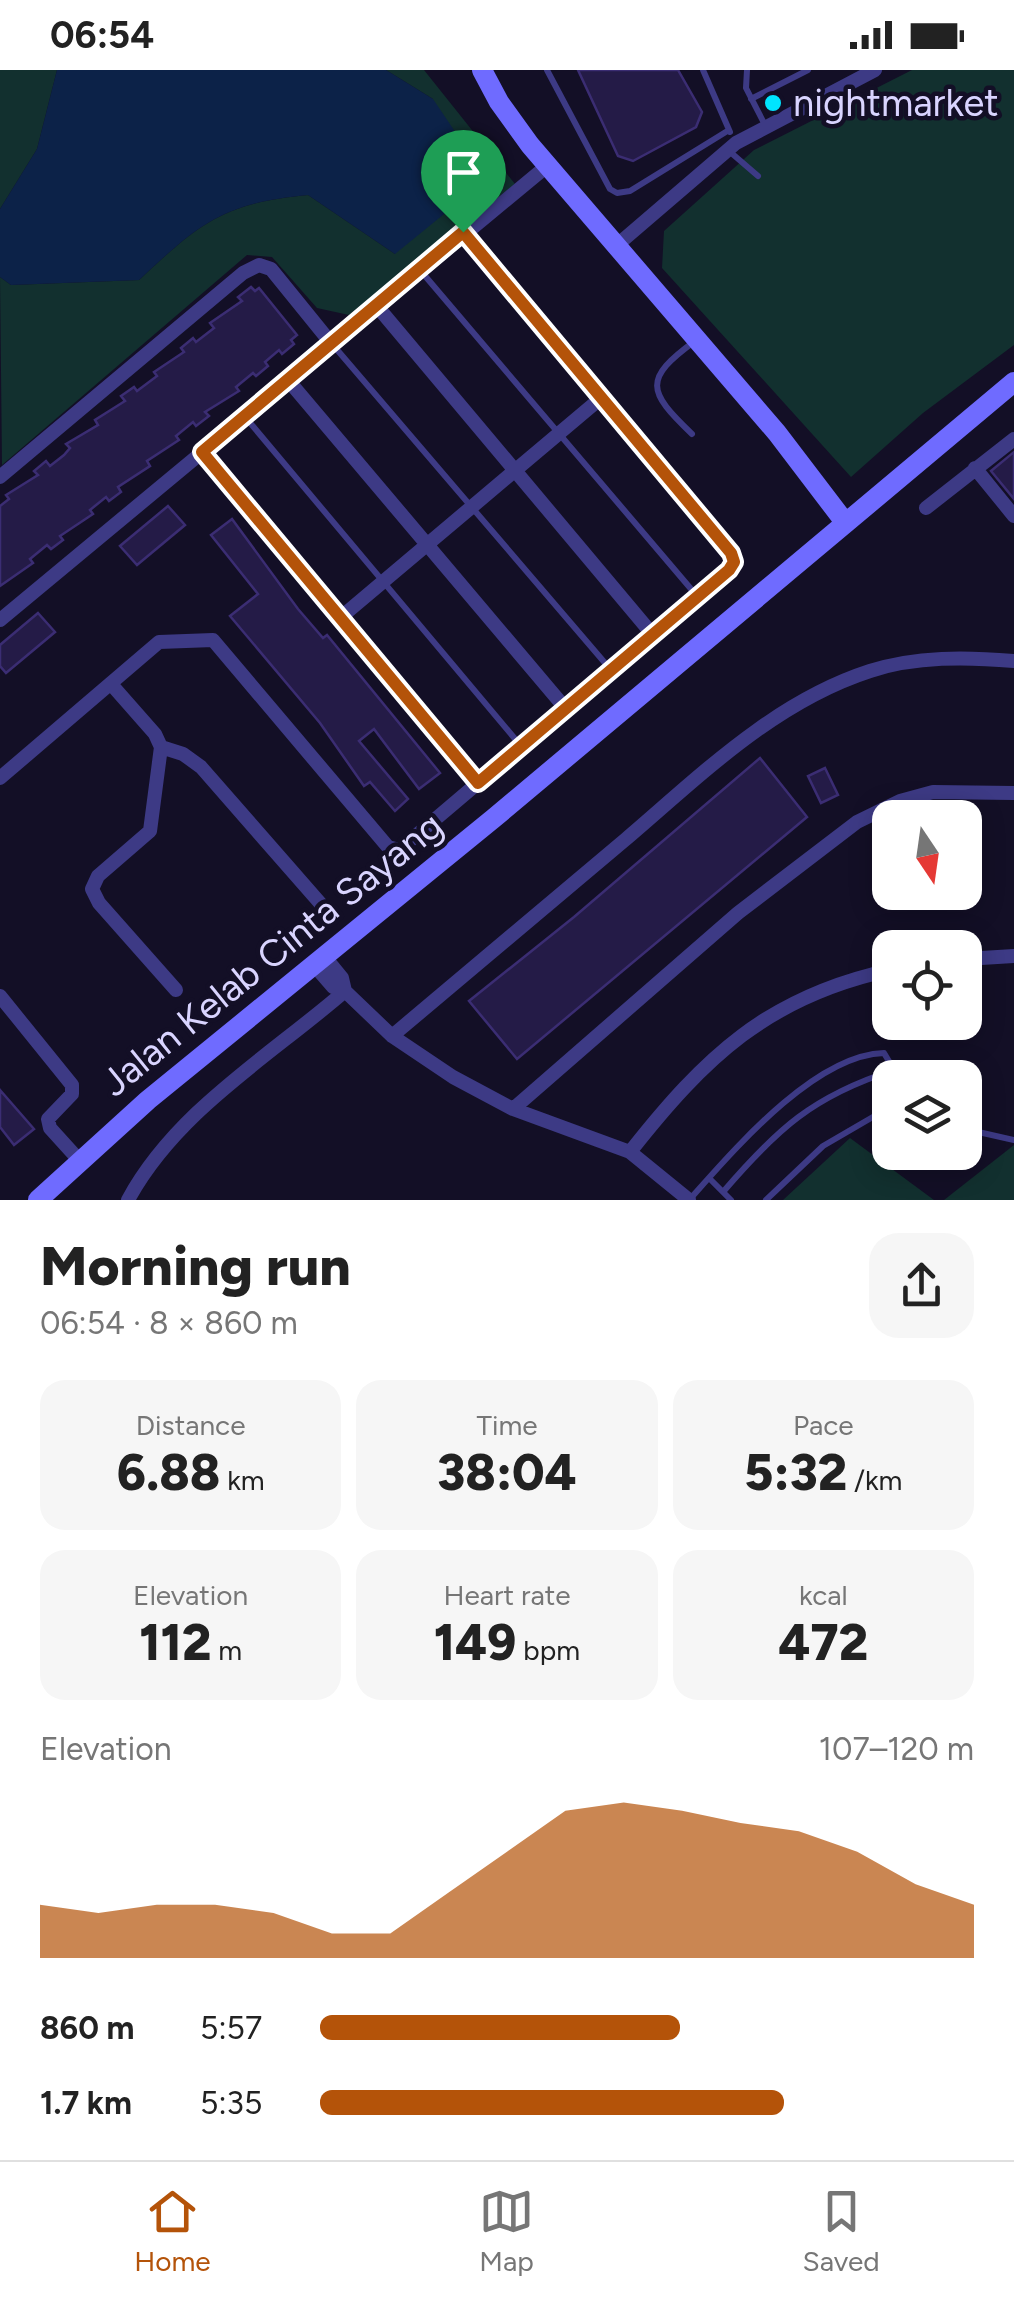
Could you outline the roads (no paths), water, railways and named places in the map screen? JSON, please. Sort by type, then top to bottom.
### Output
[{"type":"main road","points":[[482,70],[499,102],[547,166],[818,485],[844,521]]},
{"type":"main road","name":"Jalan Kelab Cinta Sayang","points":[[38,1200],[79,1160],[1014,382]]},
{"type":"main road","points":[[818,485],[850,498],[888,484]]},
{"type":"main road","points":[[796,563],[821,528],[818,485]]},
{"type":"street","points":[[616,246],[730,141],[874,70]]},
{"type":"street","points":[[0,620],[547,166]]},
{"type":"street","points":[[0,778],[159,642],[212,640],[394,850],[729,570],[733,557],[463,232]]},
{"type":"street","points":[[0,477],[243,274],[259,265],[270,269],[331,343]]},
{"type":"street","points":[[376,305],[653,634]]},
{"type":"street","points":[[288,380],[566,709]]},
{"type":"street","points":[[340,618],[601,398]]},
{"type":"street","points":[[926,508],[1014,439]]},
{"type":"street","points":[[202,452],[478,783]]},
{"type":"street","points":[[976,468],[1014,516]]},
{"type":"street","points":[[392,1036],[724,756],[784,712],[844,681],[886,667],[941,660],[1014,661]]},
{"type":"street","points":[[110,684],[155,734],[161,747],[150,831],[98,876],[92,889],[99,904],[176,990]]},
{"type":"street","points":[[161,747],[183,754],[201,768],[320,903]]},
{"type":"street","points":[[513,1110],[738,912],[856,822],[900,801],[933,792],[1014,792]]},
{"type":"street","points":[[982,959],[1014,956]]},
{"type":"street","points":[[319,960],[342,978],[345,992],[392,1036],[453,1078],[513,1110],[630,1152],[689,1200]]},
{"type":"street","points":[[630,1152],[683,1086],[733,1041],[804,999],[872,976]]},
{"type":"street","points":[[128,1200],[149,1164],[179,1129],[345,992]]},
{"type":"street","points":[[0,996],[72,1086],[72,1094],[48,1119],[50,1128],[79,1160]]},
{"type":"lane","points":[[548,70],[610,189],[617,194],[730,141]]},
{"type":"lane","points":[[703,70],[730,141],[758,176]]},
{"type":"lane","points":[[747,70],[745,79],[751,99],[766,126]]},
{"type":"lane","points":[[751,99],[808,70]]},
{"type":"lane","points":[[420,269],[697,597]]},
{"type":"lane","points":[[692,434],[659,400],[656,382],[663,366],[696,340]]},
{"type":"lane","points":[[331,343],[612,671]]},
{"type":"lane","points":[[245,417],[522,746]]},
{"type":"lane","points":[[689,1200],[737,1144],[776,1108],[831,1072],[879,1052],[889,1060]]},
{"type":"lane","points":[[724,1192],[788,1122],[830,1094],[872,1081]]},
{"type":"lane","points":[[766,1200],[823,1146],[872,1117]]},
{"type":"lane","points":[[982,1133],[1014,1140]]},
{"type":"lane","points":[[709,1178],[732,1200]]},
{"type":"water","points":[[57,70],[386,70],[433,99],[487,179],[395,254],[308,195],[254,204],[214,219],[139,280],[11,285],[0,277],[0,209],[37,149]]},
{"type":"place","name":"nightmarket","points":[[773,103]]}]
